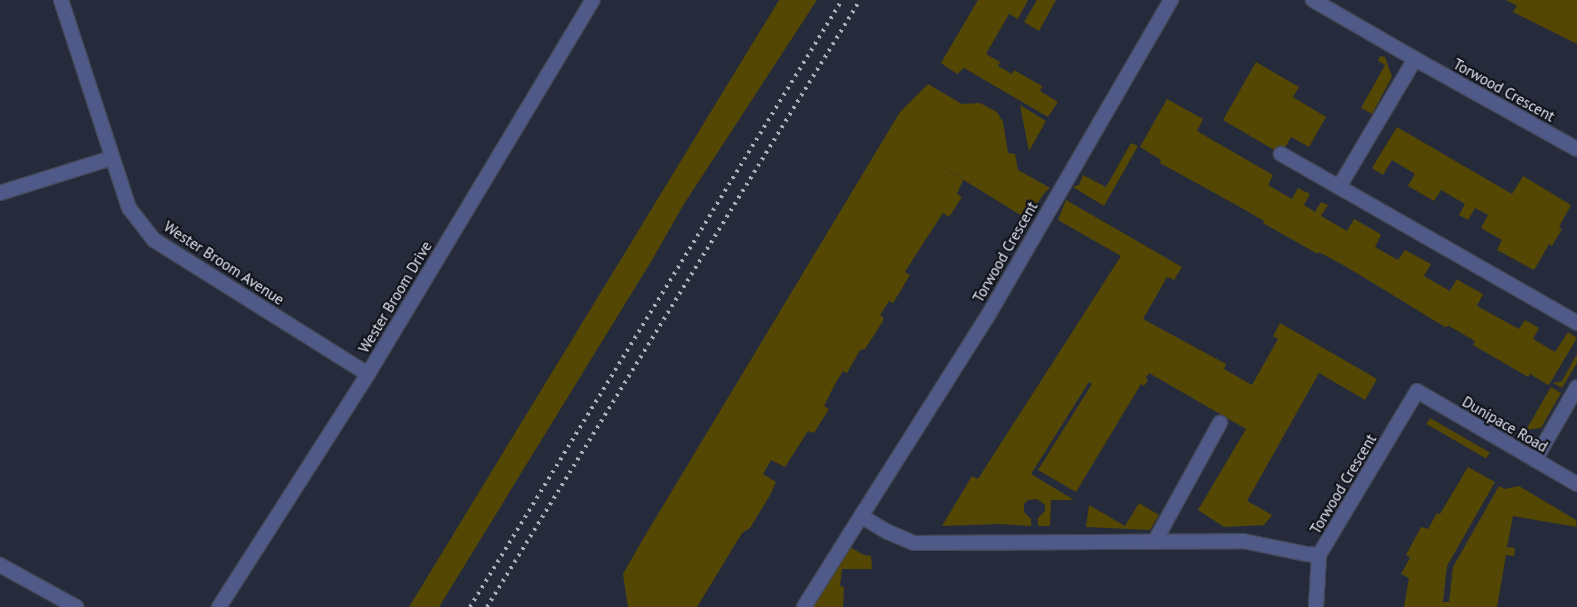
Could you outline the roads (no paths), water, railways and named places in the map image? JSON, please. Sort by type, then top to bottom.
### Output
[{"type":"street","name":"Wester Broom Avenue","points":[[61,0],[128,208],[154,240],[368,374]]},
{"type":"street","name":"Wester Broom Drive","points":[[219,607],[368,374],[593,0]]},
{"type":"street","name":"Torwood Crescent","points":[[804,607],[987,317],[1171,0]]},
{"type":"street","name":"Torwood Crescent","points":[[1313,0],[1415,59],[1577,148]]},
{"type":"street","points":[[1339,187],[1415,59]]},
{"type":"street","points":[[1281,154],[1577,323]]},
{"type":"street","points":[[0,193],[112,158]]},
{"type":"street","points":[[1535,460],[1577,387]]},
{"type":"street","name":"Torwood Crescent","points":[[861,516],[914,543],[1243,542],[1319,555],[1417,391]]},
{"type":"street","name":"Dunipace Road","points":[[1417,391],[1577,484]]},
{"type":"street","points":[[1155,541],[1220,423]]},
{"type":"street","points":[[1316,607],[1319,555]]},
{"type":"street","points":[[0,565],[76,607]]},
{"type":"railway","points":[[470,607],[842,0]]},
{"type":"railway","points":[[487,607],[860,0]]}]
